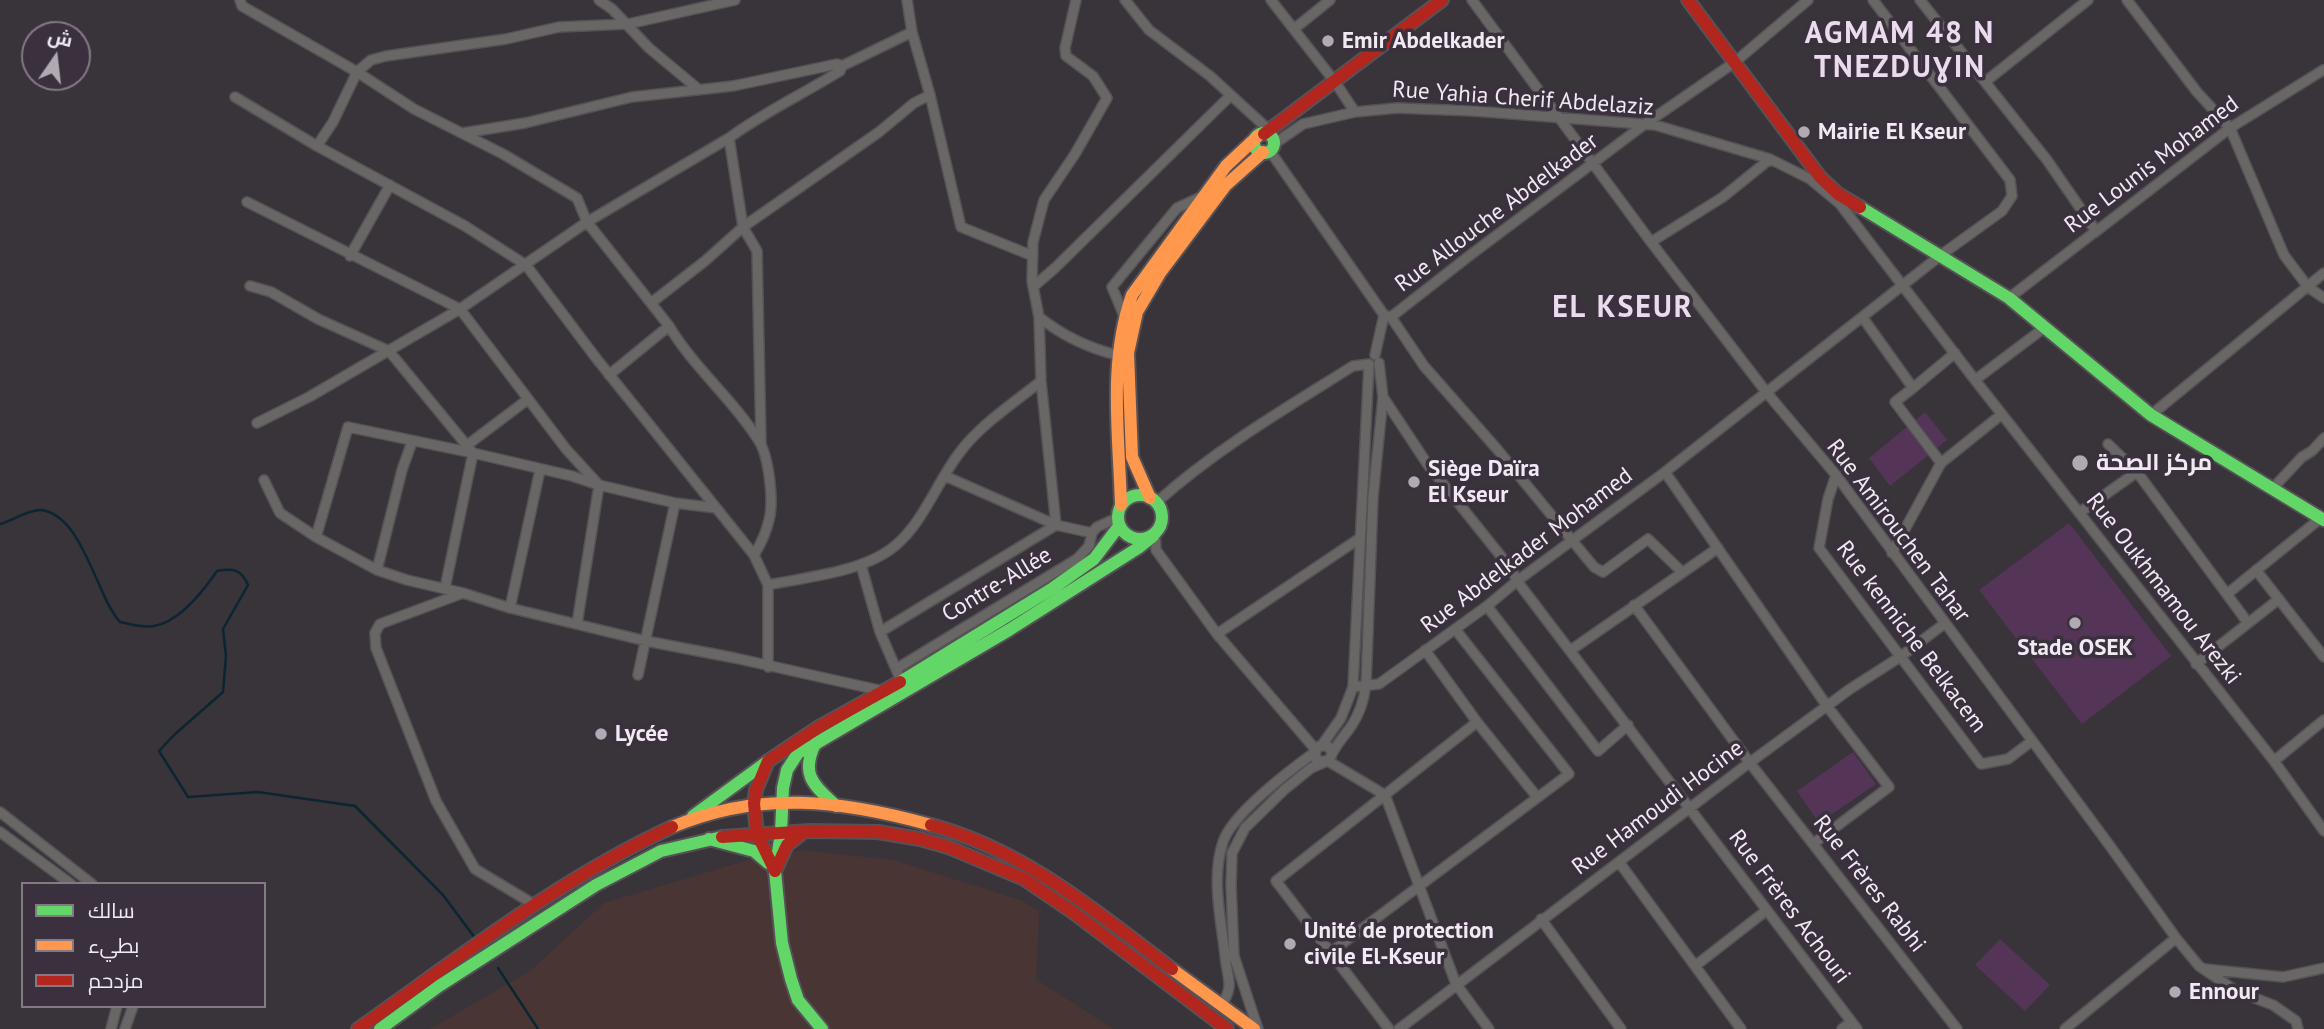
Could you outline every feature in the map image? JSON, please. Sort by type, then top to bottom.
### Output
[{"type":"main road","points":[[358,1029],[535,905],[601,864],[685,821],[818,727],[883,691],[898,675],[1064,581],[1094,559],[1118,522],[1121,505],[1117,355],[1124,316],[1132,295],[1226,166],[1266,140],[1335,82],[1442,0]]},
{"type":"main road","points":[[1688,0],[1820,177],[1856,206],[1941,255],[2009,299],[2151,415],[2323,519]]},
{"type":"main road","points":[[822,1029],[798,1000],[782,943],[775,870],[781,833],[783,788],[791,762],[798,753],[1009,630],[1138,548],[1154,534],[1162,523],[1162,515],[1132,457],[1128,353],[1137,312],[1160,273],[1226,186],[1266,140]]},
{"type":"main road","points":[[1121,505],[1134,496],[1153,500]]},
{"type":"main road","points":[[1118,522],[1123,532],[1133,539],[1141,540],[1154,534]]},
{"type":"main road","points":[[819,742],[809,755],[808,773],[811,782],[836,806]]},
{"type":"main road","points":[[768,761],[756,790],[754,803],[757,834],[775,870]]},
{"type":"main road","points":[[685,821],[754,803],[783,802],[836,806],[892,815],[977,841],[1039,872],[1256,1029]]},
{"type":"main road","points":[[775,870],[785,845],[791,838],[810,831]]},
{"type":"main road","points":[[380,1029],[439,986],[596,885],[661,851],[709,839],[810,831],[878,832],[920,839],[948,847],[1024,879],[1074,913],[1227,1029]]},
{"type":"main road","points":[[709,839],[754,851],[775,870]]},
{"type":"street","points":[[240,0],[242,6],[357,72],[414,109],[463,133],[577,198],[587,222],[761,443]]},
{"type":"street","points":[[598,0],[612,9],[649,48],[697,88]]},
{"type":"street","points":[[317,146],[357,72],[371,60],[494,41],[559,27],[628,24],[735,0]]},
{"type":"street","points":[[907,0],[912,32],[930,95],[961,227],[1033,256]]},
{"type":"street","points":[[1056,525],[1041,381],[1039,317],[1033,287],[1033,242],[1044,200],[1075,154],[1107,98],[1093,76],[1066,56],[1065,48],[1076,0]]},
{"type":"street","points":[[1125,0],[1149,30],[1210,76],[1250,111],[1266,140],[1424,366],[1497,449],[1594,567],[1603,572],[1648,539],[1682,572]]},
{"type":"street","points":[[1271,0],[1355,112]]},
{"type":"street","points":[[1294,29],[1330,0]]},
{"type":"street","name":"Rue Amirouchen Tahar","points":[[1472,0],[1651,242],[1767,393],[1836,475],[2175,938],[2203,969],[2235,991],[2273,1004],[2296,1021],[2298,1029]]},
{"type":"street","name":"Rue Allouche Abdelkader","points":[[1388,316],[1645,124],[1735,62],[1808,0]]},
{"type":"street","name":"Rue Abdelkader Mohamed","points":[[1353,687],[1379,684],[1488,606],[1517,581],[1767,393],[1941,255],[2002,211],[2012,196],[2010,180],[1873,0]]},
{"type":"street","points":[[1920,0],[2047,160],[2096,231],[2009,299]]},
{"type":"street","points":[[1985,82],[2088,0]]},
{"type":"street","points":[[2126,0],[2197,92],[2230,128],[2284,255],[2308,287],[2324,298]]},
{"type":"street","points":[[257,423],[309,397],[460,309],[587,222],[840,71],[842,66],[912,32]]},
{"type":"street","points":[[463,133],[525,123],[632,97],[733,86],[837,64],[842,66]]},
{"type":"street","name":"Rue Lounis Mohamed","points":[[2009,299],[2230,128],[2323,70]]},
{"type":"street","points":[[651,303],[743,227],[879,131],[914,103],[930,95]]},
{"type":"street","points":[[1033,287],[1230,96]]},
{"type":"street","points":[[235,97],[317,146],[465,226],[526,265],[609,375],[754,555],[768,585],[768,667]]},
{"type":"street","name":"Rue Yahia Cherif Abdelaziz","points":[[1266,140],[1303,124],[1355,112],[1396,108],[1474,111],[1645,124],[1770,159],[1810,179]]},
{"type":"street","points":[[729,138],[743,227],[757,251],[761,443],[769,483],[770,518],[754,555]]},
{"type":"street","points":[[1651,242],[1723,197],[1770,159]]},
{"type":"street","name":"Rue Oukhmamou Arezki","points":[[1810,179],[1840,204],[2274,761],[2324,831]]},
{"type":"street","points":[[350,256],[390,186]]},
{"type":"street","points":[[1124,316],[1112,287],[1177,208],[1204,195]]},
{"type":"street","points":[[247,202],[460,309],[527,400],[599,485]]},
{"type":"street","points":[[2151,415],[2324,274]]},
{"type":"street","points":[[250,286],[271,292],[318,319],[389,351],[470,450]]},
{"type":"street","points":[[1331,751],[1353,723],[1366,685],[1373,496],[1383,397],[1377,359],[1388,316]]},
{"type":"street","points":[[1039,317],[1059,333],[1096,350],[1117,355]]},
{"type":"street","points":[[1863,318],[1913,388]]},
{"type":"street","points":[[609,375],[669,326]]},
{"type":"street","points":[[1975,380],[2044,328]]},
{"type":"street","points":[[1941,463],[1895,402],[1955,353]]},
{"type":"street","points":[[1221,1006],[1231,984],[1219,895],[1219,856],[1223,839],[1256,800],[1318,749],[1342,718],[1353,687],[1368,358],[1377,359]]},
{"type":"street","points":[[1153,500],[1258,425],[1353,366],[1368,364]]},
{"type":"street","points":[[768,585],[861,565],[895,546],[919,517],[959,453],[972,438],[1041,381]]},
{"type":"street","name":"Rue Frères Achouri","points":[[1383,397],[1428,465],[1512,570],[1517,581],[1854,1025]]},
{"type":"street","points":[[445,589],[470,450],[527,400]]},
{"type":"street","points":[[1892,553],[1941,463],[2001,414]]},
{"type":"street","points":[[316,537],[348,427],[412,442],[470,450],[599,485],[675,503],[716,509]]},
{"type":"street","points":[[2273,488],[2324,438]]},
{"type":"street","points":[[377,570],[402,470],[412,442]]},
{"type":"street","points":[[2108,444],[2137,472],[2248,623]]},
{"type":"street","points":[[510,608],[540,470]]},
{"type":"street","points":[[1665,472],[1827,706],[1889,787],[1813,844]]},
{"type":"street","points":[[2079,513],[2137,472]]},
{"type":"street","name":"Rue kenniche Belkacem","points":[[1836,475],[1828,499],[1819,548],[1981,764],[2008,759],[2032,741]]},
{"type":"street","points":[[945,476],[1056,525],[1092,533]]},
{"type":"street","points":[[264,480],[280,513],[316,537],[377,570],[510,608],[646,641],[883,691]]},
{"type":"street","points":[[577,624],[599,485]]},
{"type":"street","points":[[638,675],[675,503]]},
{"type":"street","points":[[2227,594],[2323,519]]},
{"type":"street","name":"Contre-Allée","points":[[898,675],[1077,559],[1089,546],[1092,533],[1097,527],[1118,522]]},
{"type":"street","points":[[880,632],[1056,525]]},
{"type":"street","points":[[1154,534],[1156,550],[1217,634],[1318,749],[1317,760],[1326,762],[1385,795],[1456,984],[1489,1029]]},
{"type":"street","points":[[1217,634],[1360,538]]},
{"type":"street","points":[[1570,650],[1718,548]]},
{"type":"street","points":[[861,565],[880,632],[898,675]]},
{"type":"street","points":[[2256,570],[2324,657]]},
{"type":"street","points":[[463,593],[380,624],[375,633],[376,648],[436,801],[475,869],[535,905]]},
{"type":"street","points":[[2196,664],[2279,599]]},
{"type":"street","name":"Rue Frères Rabhi","points":[[1634,605],[1750,763],[1958,1029]]},
{"type":"street","points":[[1488,606],[1598,751],[1628,725]]},
{"type":"street","name":"Rue Hamoudi Hocine","points":[[1399,1029],[1750,763],[1944,624]]},
{"type":"street","points":[[1331,952],[1569,774],[1455,629]]},
{"type":"street","points":[[1425,650],[1477,722],[1537,797]]},
{"type":"street","points":[[2274,761],[2324,720]]},
{"type":"street","points":[[1390,1029],[1276,881],[1477,722]]},
{"type":"street","points":[[1256,1029],[1234,956],[1232,853],[1245,828],[1285,789],[1311,768],[1331,757],[1328,746],[1318,749]]},
{"type":"street","points":[[0,812],[89,882]]},
{"type":"street","points":[[0,832],[68,882]]},
{"type":"street","points":[[1619,862],[1695,966],[1735,1027]]},
{"type":"street","points":[[1695,966],[1767,910]]},
{"type":"street","points":[[1541,919],[1621,1029]]},
{"type":"street","points":[[2072,1027],[2175,938]]},
{"type":"street","points":[[2203,969],[2283,977],[2324,968]]},
{"type":"street","points":[[111,1029],[116,1008]]},
{"type":"street","points":[[125,1029],[133,1008]]},
{"type":"street","points":[[1842,1029],[1854,1025]]},
{"type":"shaded area","points":[[1925,412],[1947,440],[1890,486],[1869,458]]},
{"type":"shaded area","name":"Stade OSEK","points":[[2069,523],[2171,656],[2082,724],[1979,590]]},
{"type":"shaded area","points":[[1853,752],[1876,784],[1819,823],[1797,791]]},
{"type":"shaded area","points":[[801,850],[894,860],[1023,901],[1039,911],[1036,979],[1113,1029],[430,1029],[530,971],[604,903],[748,860]]},
{"type":"shaded area","points":[[2000,939],[2050,985],[2025,1011],[1975,965]]},
{"type":"waterway","points":[[0,524],[36,510],[55,515],[68,526],[78,541],[111,610],[120,622],[133,625],[150,626],[173,618],[190,604],[217,571],[232,570],[239,573],[248,585],[223,629],[226,656],[223,692],[159,751],[188,797],[258,792],[355,806],[443,895],[475,938]]},
{"type":"waterway","points":[[498,968],[538,1029]]},
{"type":"traffic: fast","points":[[1264,133],[1271,136],[1274,143],[1271,150],[1264,153],[1257,150],[1254,143],[1257,136],[1264,133]]},
{"type":"traffic: fast","points":[[1860,207],[2009,298],[2151,415],[2324,520]]},
{"type":"traffic: fast","points":[[1140,495],[1149,496],[1156,501],[1161,508],[1162,517],[1161,526],[1156,533],[1149,538],[1140,539],[1131,538],[1124,533],[1119,526],[1118,517],[1119,508],[1124,501],[1131,496],[1140,495]]},
{"type":"traffic: fast","points":[[900,682],[1053,588],[1094,559],[1119,526]]},
{"type":"traffic: fast","points":[[836,806],[821,792],[809,772],[815,744],[1009,630],[1153,536]]},
{"type":"traffic: fast","points":[[816,744],[798,753],[787,770],[775,871],[782,943],[791,979],[798,1000],[822,1029]]},
{"type":"traffic: fast","points":[[693,816],[768,761]]},
{"type":"traffic: fast","points":[[380,1029],[439,986],[596,885],[661,851],[722,837]]},
{"type":"traffic: fast","points":[[709,839],[754,851],[768,863]]},
{"type":"traffic: slow","points":[[1121,505],[1117,372],[1132,295],[1226,166],[1258,136]]},
{"type":"traffic: slow","points":[[1150,498],[1132,457],[1128,353],[1137,312],[1160,273],[1226,185],[1263,152]]},
{"type":"traffic: slow","points":[[672,827],[705,815],[737,808],[801,803],[865,810],[931,825]]},
{"type":"traffic: slow","points":[[1172,969],[1254,1029]]},
{"type":"traffic: jam","points":[[1264,134],[1442,0]]},
{"type":"traffic: jam","points":[[1688,0],[1820,177],[1838,194],[1860,207]]},
{"type":"traffic: jam","points":[[775,871],[757,834],[754,803],[756,790],[768,761],[819,727],[900,682]]},
{"type":"traffic: jam","points":[[931,825],[965,836],[1028,867],[1087,905],[1172,969]]},
{"type":"traffic: jam","points":[[358,1029],[550,895],[630,848],[672,827]]},
{"type":"traffic: jam","points":[[722,837],[809,831],[878,832],[948,847],[1024,879],[1074,913],[1227,1029]]},
{"type":"traffic: jam","points":[[775,871],[787,845],[801,834]]},
{"type":"place","name":"Emir Abdelkader","points":[[1328,41]]},
{"type":"place","name":"Mairie El Kseur","points":[[1804,132]]},
{"type":"place","name":"مركز الصحة","points":[[2080,463]]},
{"type":"place","name":"Siège Daïra El Kseur","points":[[1414,482]]},
{"type":"place","name":"Stade OSEK","points":[[2075,623]]},
{"type":"place","name":"Lycée","points":[[601,734]]},
{"type":"place","name":"Unité de protection civile El-Kseur","points":[[1290,944]]},
{"type":"place","name":"Ennour","points":[[2175,992]]},
{"type":"district","name":"AGMAM 48 N TNEZDUƔIN","points":[[1900,51]]},
{"type":"district","name":"EL KSEUR","points":[[1623,308]]}]
